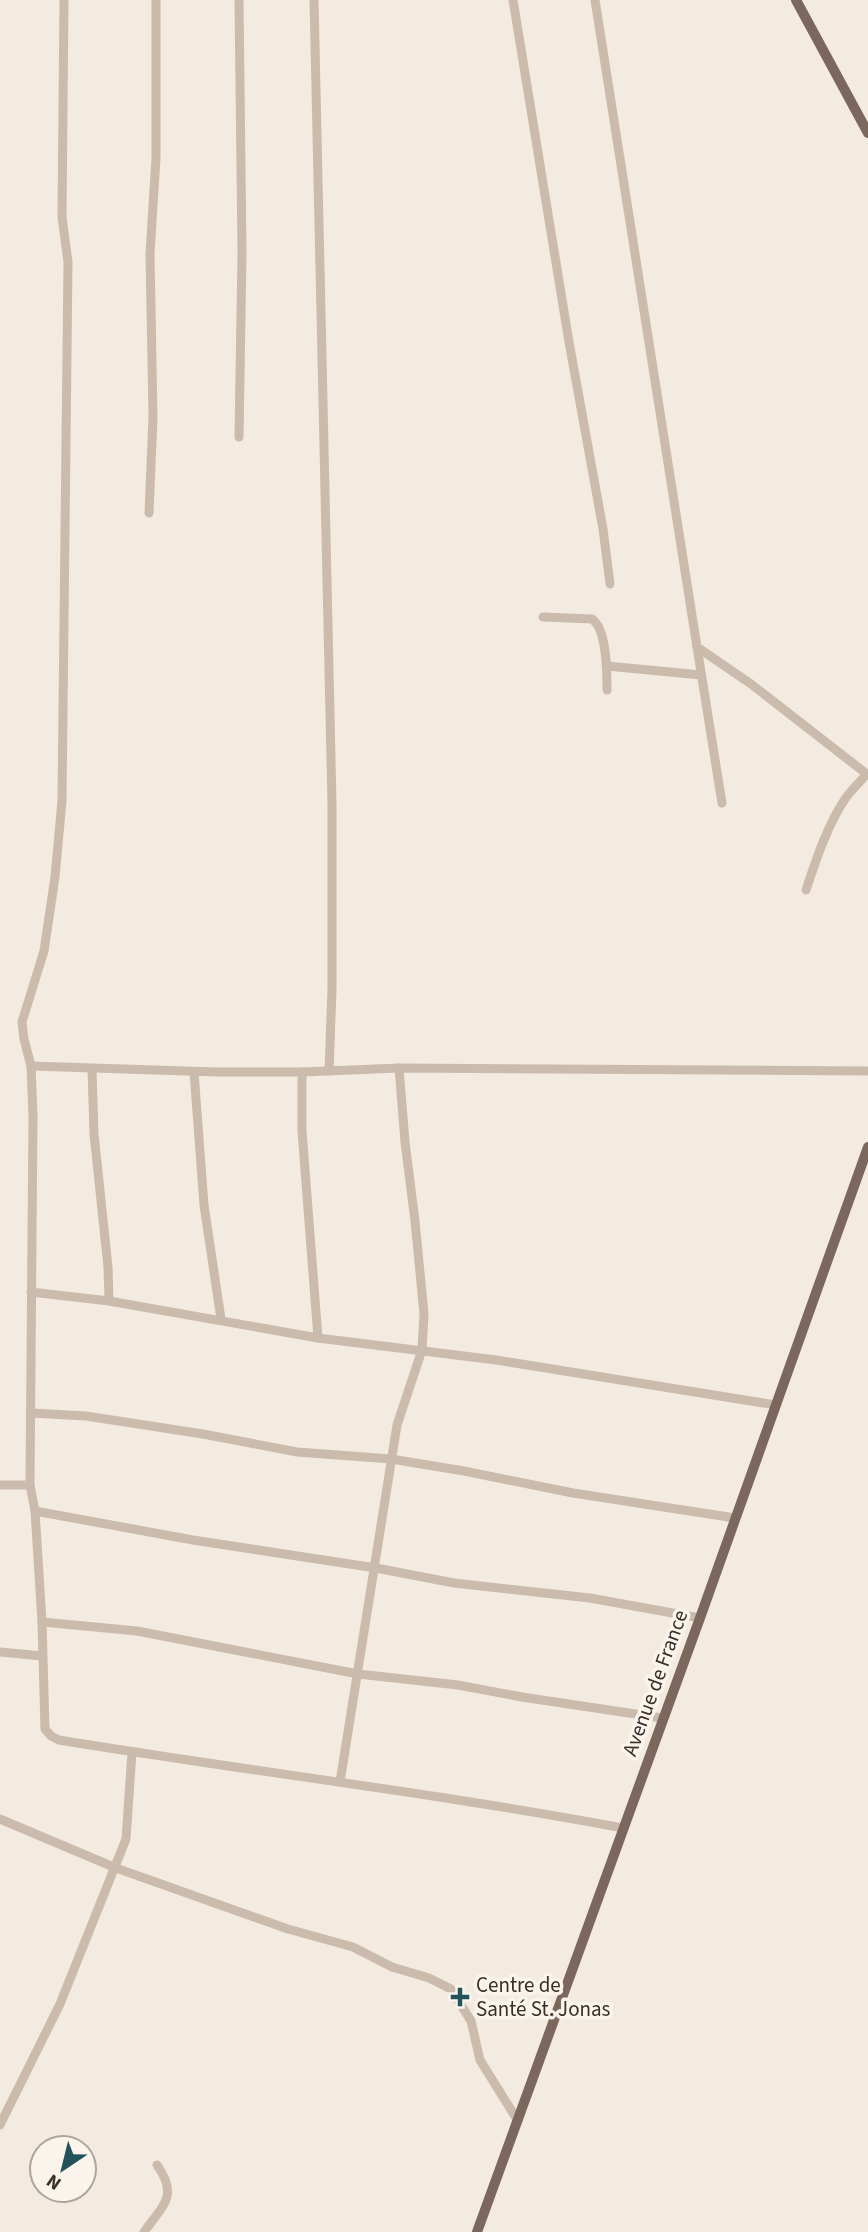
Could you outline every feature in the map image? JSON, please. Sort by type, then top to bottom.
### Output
[{"type":"main road","points":[[796,0],[868,133]]},
{"type":"main road","name":"Avenue de France","points":[[477,2232],[868,1147]]},
{"type":"street","points":[[64,0],[62,217],[68,262],[62,801],[55,877],[44,951],[22,1022],[32,1066],[34,1170],[30,1485],[42,1622],[45,1729],[59,1740],[534,1811],[623,1828]]},
{"type":"street","points":[[149,513],[153,417],[150,254],[156,158],[156,0]]},
{"type":"street","points":[[239,0],[242,253],[239,436]]},
{"type":"street","points":[[314,0],[332,804],[329,1072]]},
{"type":"street","points":[[513,0],[569,342],[603,529],[610,584]]},
{"type":"street","points":[[595,0],[722,803]]},
{"type":"street","points":[[543,617],[595,621],[600,630],[607,666],[607,690]]},
{"type":"street","points":[[697,647],[751,684],[868,774],[847,796],[835,817],[806,890]]},
{"type":"street","points":[[607,666],[701,675]]},
{"type":"street","points":[[32,1066],[194,1072],[399,1069],[868,1071]]},
{"type":"street","points":[[92,1069],[94,1134],[109,1301]]},
{"type":"street","points":[[340,1782],[398,1420],[422,1350],[424,1314],[399,1069]]},
{"type":"street","points":[[194,1072],[204,1205],[221,1319]]},
{"type":"street","points":[[302,1072],[302,1131],[318,1338]]},
{"type":"street","points":[[31,1293],[109,1301],[318,1338],[422,1350],[776,1405]]},
{"type":"street","points":[[31,1413],[86,1416],[297,1452],[391,1459],[573,1493],[735,1518]]},
{"type":"street","points":[[0,1485],[30,1485]]},
{"type":"street","points":[[34,1511],[454,1583],[590,1598],[700,1618]]},
{"type":"street","points":[[42,1622],[137,1631],[358,1674],[458,1685],[663,1718]]},
{"type":"street","points":[[0,1652],[42,1656]]},
{"type":"street","points":[[0,2125],[60,2004],[127,1839],[132,1752]]},
{"type":"street","points":[[0,1819],[116,1868],[288,1929],[353,1947],[392,1967],[429,1978],[454,1991],[471,2021],[480,2060],[518,2121]]},
{"type":"street","points":[[144,2232],[167,2197],[168,2185],[157,2165]]},
{"type":"place","name":"Centre de Santé St. Jonas","points":[[460,1997]]}]
